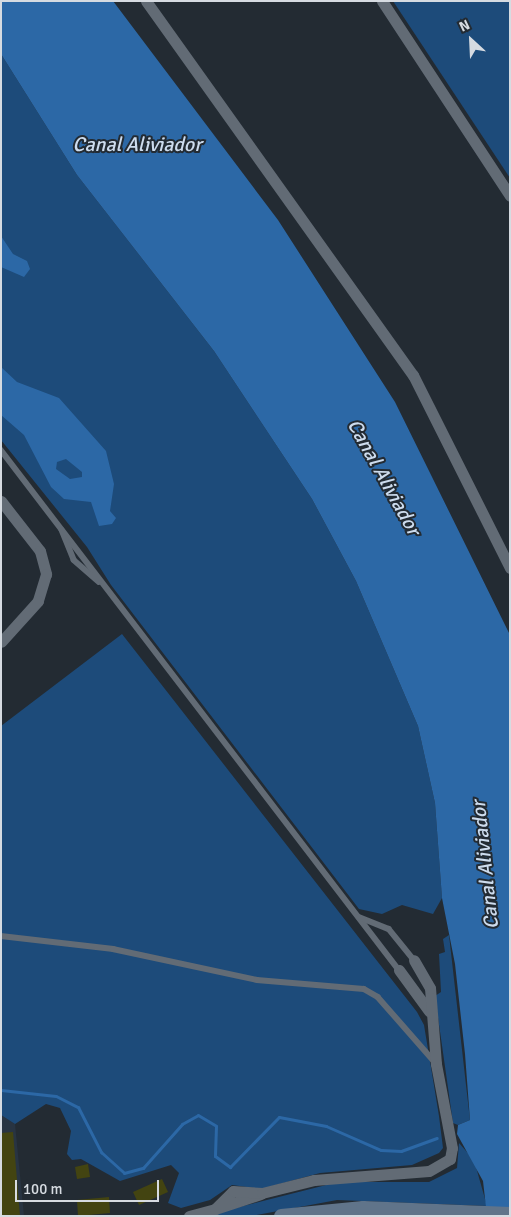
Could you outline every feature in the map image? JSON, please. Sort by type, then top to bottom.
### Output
[{"type":"main road","points":[[281,1216],[344,1208],[510,1214]]},
{"type":"street","points":[[146,1],[413,375],[510,568]]},
{"type":"street","points":[[382,1],[510,196]]},
{"type":"street","points":[[1,501],[40,551],[46,574],[29,614],[1,642]]},
{"type":"street","points":[[189,1216],[215,1209],[233,1191],[262,1194],[314,1180],[429,1171],[444,1164],[452,1148],[436,1064],[430,1013],[429,983],[416,963],[402,974],[430,1013]]},
{"type":"lane","points":[[1,450],[62,529],[85,554],[100,583],[402,974]]},
{"type":"lane","points":[[62,529],[74,560],[100,583]]},
{"type":"lane","points":[[359,917],[389,929],[416,963]]},
{"type":"lane","points":[[1,936],[113,949],[257,980],[364,989],[378,997],[436,1064]]},
{"type":"shaded area","points":[[393,1],[510,1],[510,178]]},
{"type":"shaded area","points":[[1,54],[77,175],[214,351],[312,499],[356,581],[418,726],[435,803],[442,898],[433,914],[402,905],[382,914],[359,909],[111,585],[87,547],[1,440]]},
{"type":"shaded area","points":[[122,634],[417,1012],[424,1025],[439,1116],[443,1148],[439,1153],[412,1165],[320,1173],[261,1189],[232,1185],[210,1200],[181,1208],[168,1203],[179,1173],[171,1165],[120,1181],[81,1159],[72,1160],[67,1154],[71,1131],[60,1108],[46,1104],[15,1124],[1,1115],[1,726]]},
{"type":"shaded area","points":[[449,935],[470,1120],[458,1125],[453,1123],[435,996],[441,992],[439,954],[445,952],[443,939]]},
{"type":"shaded area","points":[[1,1115],[15,1124],[24,1216],[1,1216]]},
{"type":"shaded area","points":[[459,1143],[474,1160],[487,1206],[337,1200],[252,1216],[204,1216],[338,1182],[429,1182],[457,1168]]},
{"type":"water","name":"Canal Aliviador","points":[[1,1],[113,1],[278,220],[395,402],[510,635],[510,1216],[487,1216],[483,1181],[457,1134],[458,1125],[470,1120],[465,1054],[455,964],[442,898],[435,803],[418,726],[356,581],[312,499],[214,351],[77,175],[1,54]]},
{"type":"water","points":[[1,236],[13,254],[27,261],[30,269],[24,277],[1,267]]},
{"type":"water","points":[[1,367],[17,382],[59,398],[106,451],[114,484],[110,511],[116,518],[112,524],[99,526],[91,502],[64,499],[51,487],[24,435],[1,415]],"holes":[[[66,459],[82,472],[82,477],[70,479],[56,469],[57,462]]]},
{"type":"building","points":[[13,1132],[20,1216],[1,1216],[1,1133]]},
{"type":"building","points":[[88,1164],[90,1177],[77,1179],[75,1167]]},
{"type":"building","points":[[162,1179],[168,1192],[139,1205],[133,1192]]},
{"type":"building","points":[[109,1197],[110,1213],[78,1216],[77,1200]]},
{"type":"waterway","points":[[1,1090],[56,1096],[78,1107],[101,1152],[124,1173],[143,1168],[182,1124],[198,1115],[216,1126],[215,1156],[230,1167],[279,1117],[326,1126],[381,1150],[401,1151],[437,1138]]}]
